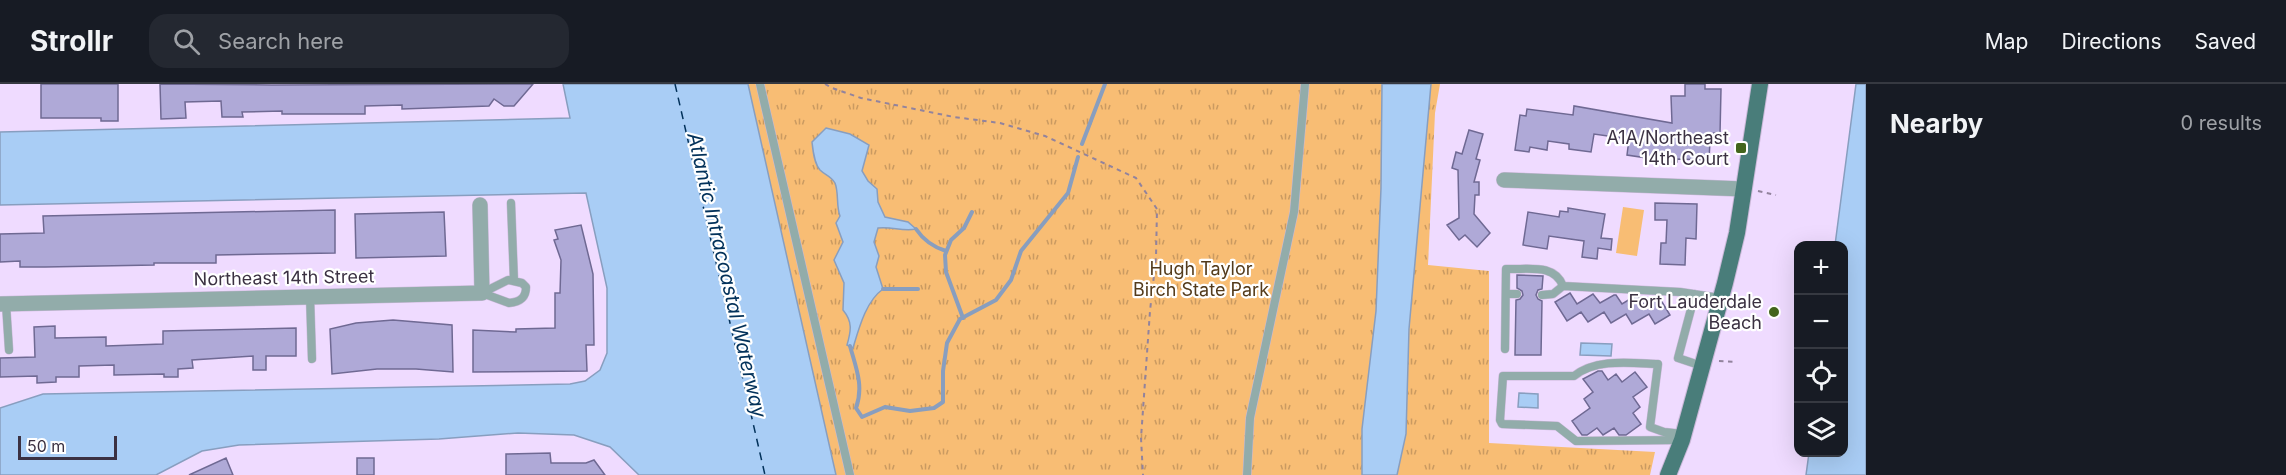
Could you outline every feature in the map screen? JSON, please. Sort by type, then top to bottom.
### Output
[{"type":"main road","points":[[1668,475],[1682,437],[1722,298],[1737,233],[1760,84]]},
{"type":"main road","points":[[1679,475],[1682,437]]},
{"type":"street","points":[[1504,180],[1744,189]]},
{"type":"street","points":[[480,205],[482,292]]},
{"type":"street","name":"Northeast 14th Street","points":[[3,304],[482,292]]},
{"type":"lane","points":[[760,84],[850,475]]},
{"type":"lane","points":[[1246,475],[1250,418],[1294,212],[1305,84]]},
{"type":"lane","points":[[511,203],[514,280]]},
{"type":"lane","points":[[1505,350],[1506,269],[1548,270],[1560,277],[1563,286]]},
{"type":"lane","points":[[514,280],[522,282],[526,287],[526,294],[515,302],[509,303],[482,292],[498,284],[514,280]]},
{"type":"lane","points":[[1542,295],[1553,294],[1563,286],[1695,294],[1722,298]]},
{"type":"lane","points":[[1506,294],[1517,294]]},
{"type":"lane","points":[[1695,294],[1678,358],[1703,363]]},
{"type":"lane","points":[[310,296],[312,359]]},
{"type":"lane","points":[[3,304],[9,350]]},
{"type":"lane","points":[[1615,363],[1658,364],[1650,427],[1682,437],[1576,441],[1557,426],[1502,424],[1500,420],[1503,376],[1574,376],[1583,369],[1615,363]]},
{"type":"path","points":[[825,84],[861,98],[954,117],[1000,123],[1045,136],[1136,178],[1157,209],[1156,257],[1141,438],[1143,475]]},
{"type":"path","points":[[1744,189],[1776,195]]},
{"type":"path","points":[[1703,363],[1737,362]]},
{"type":"green space","name":"Hugh Taylor Birch State Park","points":[[747,84],[1440,84],[1435,113],[1428,265],[1489,271],[1489,443],[1655,452],[1650,475],[835,475]]},
{"type":"green space","points":[[1623,207],[1644,210],[1637,256],[1616,253]]},
{"type":"water","name":"Atlantic Intracoastal Waterway","points":[[563,84],[748,84],[836,475],[639,475],[610,447],[574,435],[518,433],[439,439],[239,445],[202,451],[156,475],[0,475],[0,408],[43,394],[570,384],[585,381],[600,370],[607,353],[607,288],[586,193],[0,205],[0,132],[570,118]]},
{"type":"water","points":[[1382,84],[1431,84],[1409,329],[1406,434],[1397,475],[1362,475],[1362,429],[1376,311]]},
{"type":"water","points":[[1856,84],[1866,84],[1866,475],[1806,475],[1808,457],[1848,457],[1848,241],[1836,241]]},
{"type":"water","points":[[826,128],[850,134],[869,145],[862,171],[877,189],[878,202],[885,217],[908,222],[916,229],[878,228],[874,242],[879,256],[876,267],[883,289],[872,300],[853,348],[847,345],[850,327],[843,310],[844,283],[834,260],[843,242],[836,223],[840,216],[836,187],[832,179],[818,167],[812,142]]},
{"type":"water","points":[[1581,343],[1612,344],[1611,356],[1580,355]]},
{"type":"water","points":[[1519,393],[1538,394],[1538,408],[1518,407]]},
{"type":"building","points":[[41,84],[118,84],[118,121],[101,121],[101,118],[41,118]]},
{"type":"building","points":[[160,84],[533,84],[514,106],[504,106],[494,99],[489,106],[402,109],[402,105],[365,106],[365,114],[282,114],[282,111],[242,112],[243,117],[222,117],[221,101],[185,102],[186,118],[161,119]]},
{"type":"building","points":[[1685,84],[1705,84],[1705,89],[1721,89],[1720,134],[1714,133],[1714,141],[1710,141],[1709,160],[1677,159],[1677,162],[1660,162],[1660,160],[1627,155],[1629,139],[1594,134],[1591,152],[1569,149],[1569,144],[1548,141],[1547,150],[1530,147],[1529,152],[1515,150],[1520,115],[1526,116],[1527,109],[1573,115],[1574,106],[1672,123],[1671,96],[1685,96]]},
{"type":"building","points":[[1469,130],[1483,134],[1476,159],[1480,160],[1474,182],[1479,182],[1479,195],[1475,195],[1474,214],[1490,233],[1477,247],[1465,235],[1459,240],[1447,225],[1459,218],[1458,170],[1452,168],[1456,152],[1462,154]]},
{"type":"building","points":[[1655,203],[1697,204],[1696,239],[1686,238],[1685,265],[1660,264],[1661,243],[1666,243],[1667,220],[1655,220]]},
{"type":"building","points":[[1568,208],[1605,214],[1601,238],[1612,239],[1611,250],[1598,248],[1597,259],[1582,257],[1584,241],[1549,236],[1547,249],[1523,245],[1528,212],[1559,217],[1560,211],[1568,212]]},
{"type":"building","points":[[335,210],[335,253],[216,255],[216,263],[154,263],[154,265],[20,267],[20,261],[0,262],[0,234],[44,233],[43,216]]},
{"type":"building","points":[[444,212],[446,256],[356,258],[355,214]]},
{"type":"building","points":[[581,225],[593,274],[594,345],[586,345],[587,371],[473,372],[473,330],[516,332],[516,329],[555,328],[555,293],[560,293],[561,260],[554,240],[558,239],[555,230]]},
{"type":"building","points":[[1517,275],[1543,276],[1542,289],[1538,290],[1536,295],[1542,301],[1541,355],[1515,355],[1516,300],[1523,295],[1522,291],[1517,288]]},
{"type":"building","points":[[1570,293],[1577,304],[1593,294],[1600,303],[1616,295],[1622,304],[1638,296],[1644,305],[1659,297],[1670,315],[1655,324],[1649,314],[1632,324],[1626,314],[1611,323],[1604,312],[1588,322],[1581,312],[1567,321],[1555,302]]},
{"type":"building","points":[[393,320],[452,325],[453,372],[377,369],[332,374],[330,329],[356,323]]},
{"type":"building","points":[[55,326],[55,338],[106,337],[106,346],[163,344],[163,331],[296,328],[296,356],[266,356],[266,370],[253,370],[253,356],[192,360],[193,368],[178,369],[178,377],[164,377],[164,374],[114,375],[114,365],[79,366],[79,377],[56,377],[56,382],[37,383],[37,376],[0,377],[0,358],[35,357],[34,327]]},
{"type":"building","points":[[1602,371],[1608,380],[1616,374],[1622,382],[1635,372],[1647,387],[1633,397],[1640,407],[1633,413],[1641,424],[1626,435],[1619,435],[1614,428],[1603,435],[1597,428],[1587,435],[1582,435],[1572,421],[1590,408],[1584,399],[1593,392],[1583,379]]},
{"type":"building","points":[[550,453],[551,463],[586,463],[594,460],[605,475],[506,475],[506,454]]},
{"type":"building","points":[[226,458],[233,475],[189,475]]},
{"type":"building","points":[[357,458],[374,458],[374,475],[357,475]]},
{"type":"waterway","points":[[1082,144],[1105,84]]},
{"type":"waterway","points":[[850,346],[859,385],[856,408],[862,417],[885,407],[910,411],[934,408],[943,402],[943,371],[947,343],[960,319],[996,300],[1011,280],[1021,251],[1068,193],[1078,157]]},
{"type":"waterway","points":[[963,318],[946,272],[945,255],[951,240],[964,228],[972,212]]},
{"type":"waterway","points":[[916,229],[929,243],[946,251]]},
{"type":"waterway","points":[[883,289],[918,289]]},
{"type":"ferry route","points":[[675,84],[765,475]]},
{"type":"place","name":"A1A/Northeast 14th Court","points":[[1741,148]]},
{"type":"place","name":"Fort Lauderdale Beach","points":[[1774,312]]}]
